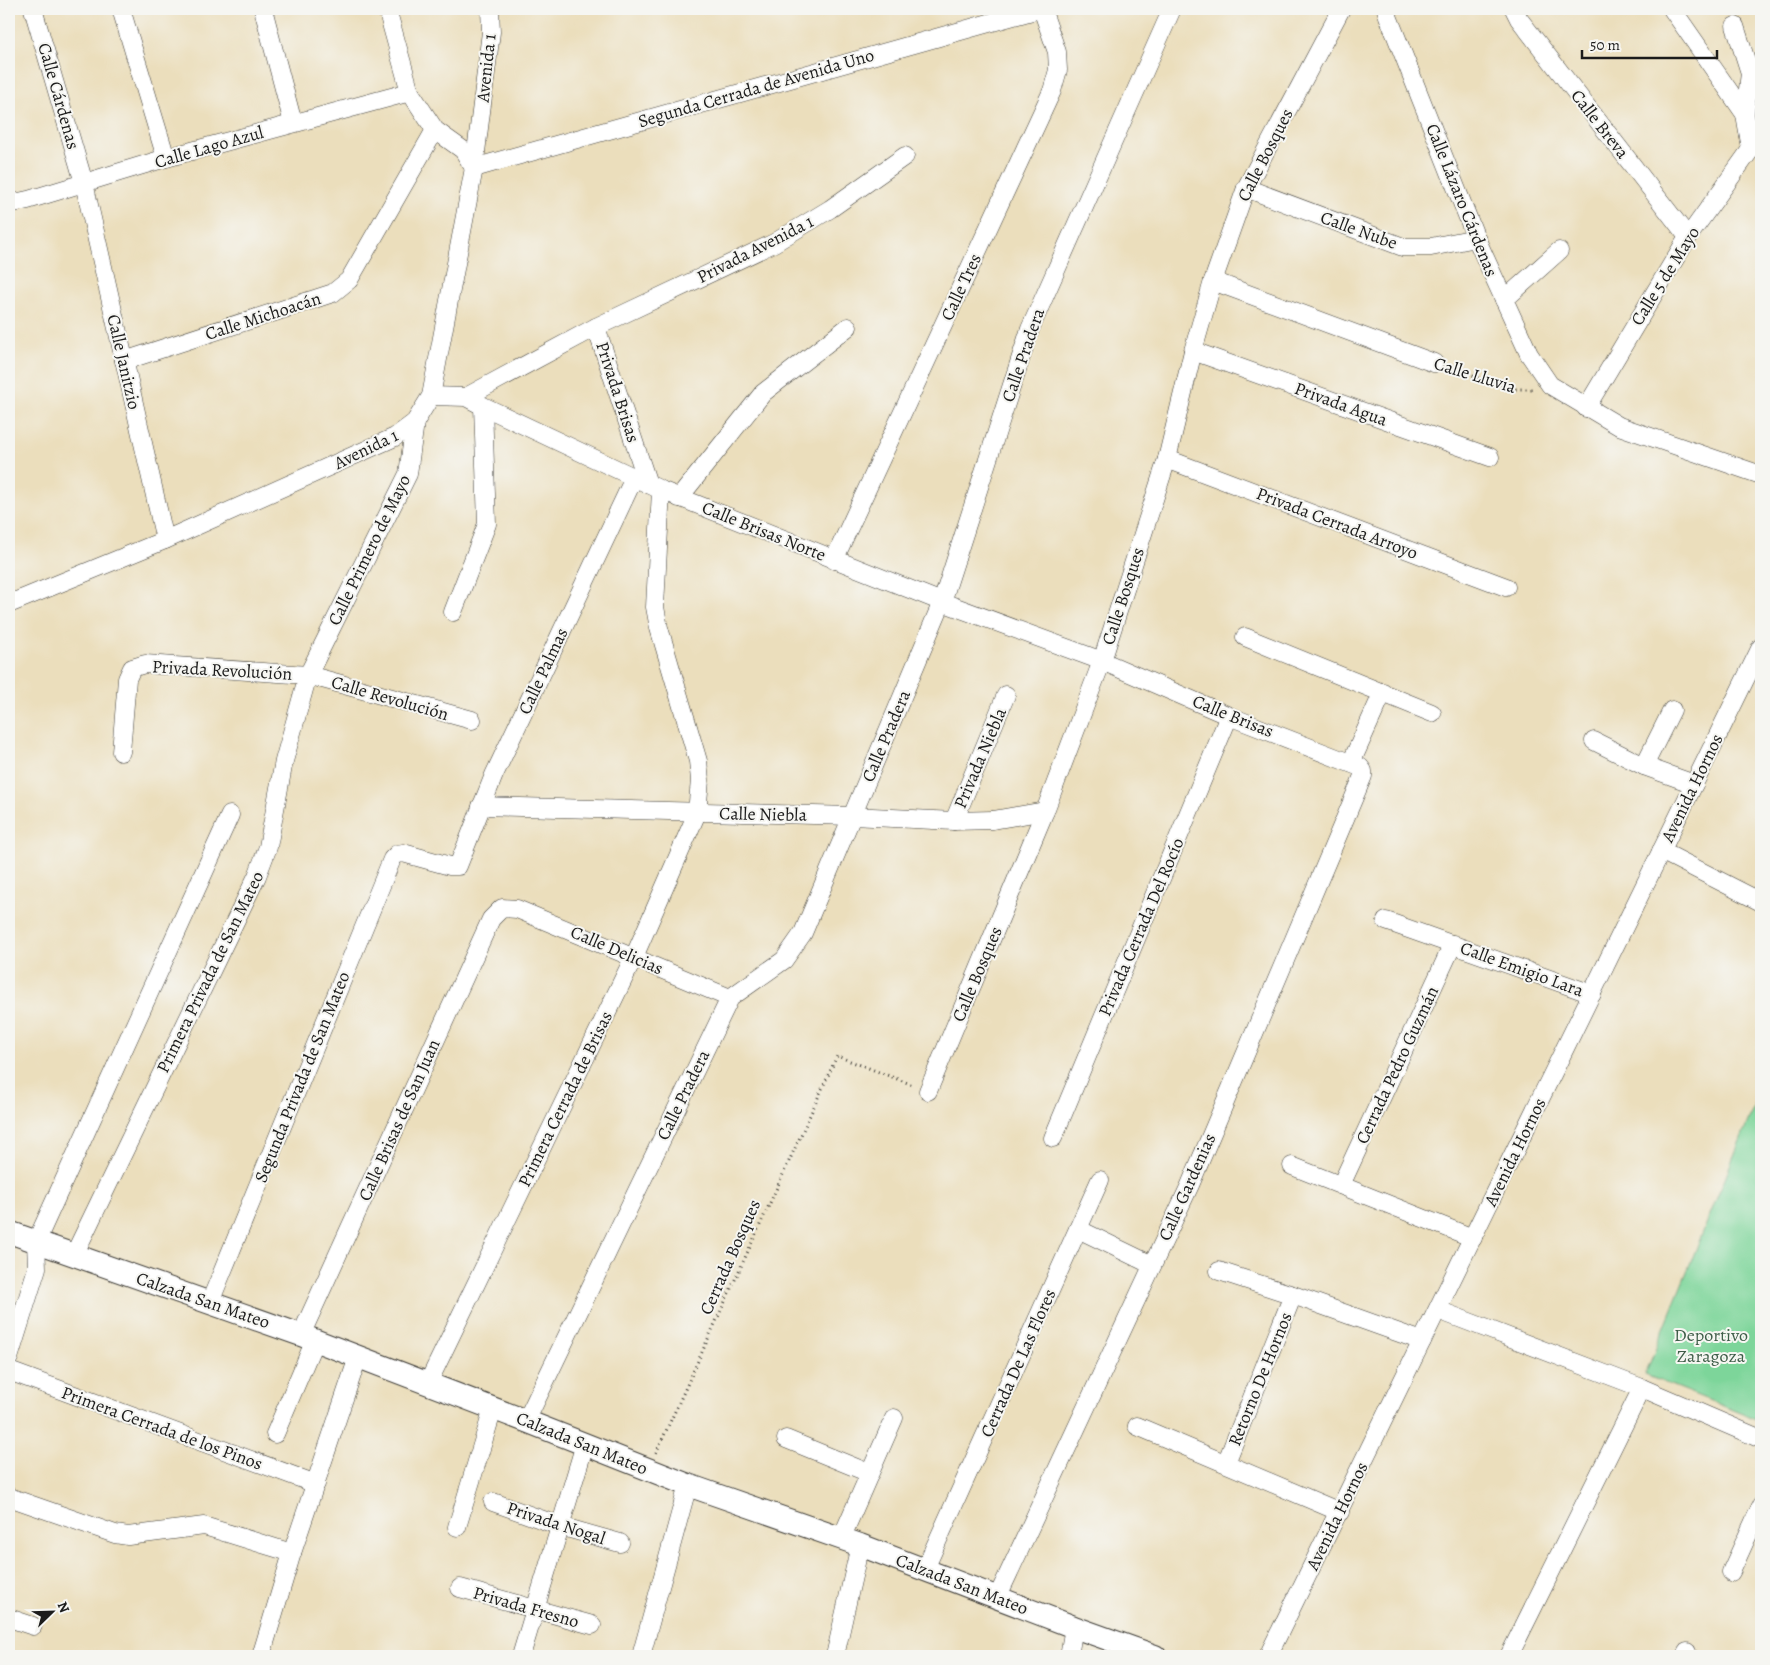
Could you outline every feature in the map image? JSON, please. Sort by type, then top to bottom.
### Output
[{"type":"main road","name":"Calzada San Mateo","points":[[9,1232],[308,1338],[688,1485],[850,1542],[1152,1656]]},
{"type":"street","name":"Calle Cárdenas","points":[[33,9],[84,183]]},
{"type":"street","points":[[121,9],[166,158]]},
{"type":"street","points":[[263,9],[293,124]]},
{"type":"street","points":[[387,9],[410,92],[435,130],[463,150],[474,168]]},
{"type":"street","name":"Avenida 1","points":[[9,604],[165,540],[395,437],[415,422],[431,396],[474,168],[491,32],[490,9]]},
{"type":"street","name":"Segunda Cerrada de Avenida Uno","points":[[474,168],[1040,9]]},
{"type":"street","name":"Calle Tres","points":[[834,560],[1052,92],[1058,70],[1057,52],[1040,9]]},
{"type":"street","name":"Calle Pradera","points":[[526,1421],[730,998],[784,960],[803,933],[942,602],[1030,329],[1172,9]]},
{"type":"street","name":"Calle Bosques","points":[[928,1091],[1045,811],[1102,660],[1167,459],[1193,351],[1213,281],[1246,188],[1341,9]]},
{"type":"street","name":"Calle Lázaro Cárdenas","points":[[1386,9],[1391,26],[1476,238],[1530,354],[1550,385]]},
{"type":"street","name":"Calle Breva","points":[[1514,9],[1519,19],[1688,237]]},
{"type":"street","points":[[1672,9],[1746,114],[1756,148]]},
{"type":"street","points":[[1735,26],[1750,73],[1746,114]]},
{"type":"street","name":"Calle Lago Azul","points":[[9,204],[28,200],[166,158],[410,92]]},
{"type":"street","name":"Calle Michoacán","points":[[124,361],[333,293],[349,280],[435,130]]},
{"type":"street","name":"Calle 5 de Mayo","points":[[1586,408],[1688,237],[1756,148]]},
{"type":"street","name":"Privada Avenida 1","points":[[596,327],[774,243],[830,208],[905,156]]},
{"type":"street","name":"Calle Janitzio","points":[[84,183],[165,540]]},
{"type":"street","name":"Calle Nube","points":[[1246,188],[1403,247],[1431,247],[1476,238]]},
{"type":"street","points":[[1504,300],[1559,251]]},
{"type":"street","name":"Calle Lluvia","points":[[1213,281],[1434,363]]},
{"type":"street","name":"Privada Brisas","points":[[466,397],[596,327],[647,484]]},
{"type":"street","points":[[679,498],[763,392],[848,327]]},
{"type":"street","name":"Privada Agua","points":[[1193,351],[1490,457]]},
{"type":"street","points":[[1550,385],[1618,426],[1761,475]]},
{"type":"street","name":"Calle Brisas Norte","points":[[431,396],[466,397],[679,498],[942,602],[1102,660]]},
{"type":"street","points":[[453,612],[487,524],[483,406]]},
{"type":"street","name":"Calle Primero de Mayo","points":[[308,675],[408,474],[415,422]]},
{"type":"street","name":"Privada Cerrada Arroyo","points":[[1167,459],[1506,587]]},
{"type":"street","name":"Calle Palmas","points":[[397,854],[450,866],[458,866],[481,806],[647,484]]},
{"type":"street","name":"Primera Cerrada de Brisas","points":[[428,1383],[634,957],[697,813],[700,780],[698,762],[659,628],[655,607],[647,484]]},
{"type":"street","points":[[1245,637],[1432,712]]},
{"type":"street","name":"Avenida Hornos","points":[[1268,1656],[1761,647]]},
{"type":"street","name":"Calle Brisas","points":[[1102,660],[1229,716],[1357,767]]},
{"type":"street","name":"Privada Revolución","points":[[121,752],[126,679],[132,668],[145,664],[308,675]]},
{"type":"street","name":"Calle Revolución","points":[[308,675],[472,720]]},
{"type":"street","name":"Primera Privada de San Mateo","points":[[74,1255],[257,876],[268,847],[284,761],[308,675]]},
{"type":"street","name":"Calle Gardenias","points":[[997,1598],[1194,1176],[1363,776],[1357,767],[1383,692]]},
{"type":"street","name":"Privada Niebla","points":[[954,821],[1006,695]]},
{"type":"street","points":[[1644,766],[1672,710]]},
{"type":"street","name":"Privada Cerrada Del Rocío","points":[[1053,1138],[1229,716]]},
{"type":"street","points":[[1594,741],[1644,766],[1694,784]]},
{"type":"street","name":"Calle Niebla","points":[[481,806],[852,816],[954,821],[993,820],[1045,811]]},
{"type":"street","points":[[9,1358],[37,1268],[36,1242],[230,815]]},
{"type":"street","points":[[1662,851],[1761,902]]},
{"type":"street","name":"Segunda Privada de San Mateo","points":[[210,1302],[392,859],[397,854]]},
{"type":"street","name":"Calle Delicias","points":[[502,908],[517,909],[730,998]]},
{"type":"street","name":"Calle Brisas de San Juan","points":[[275,1434],[308,1338],[491,919],[502,908]]},
{"type":"street","name":"Calle Emigio Lara","points":[[1386,921],[1592,994]]},
{"type":"street","name":"Cerrada Pedro Guzmán","points":[[1341,1185],[1453,944]]},
{"type":"street","points":[[1292,1166],[1473,1238]]},
{"type":"street","name":"Cerrada De Las Flores","points":[[924,1571],[1100,1180]]},
{"type":"street","points":[[1078,1229],[1152,1264]]},
{"type":"street","points":[[1219,1271],[1293,1295],[1422,1342]]},
{"type":"street","name":"Retorno De Hornos","points":[[1226,1463],[1293,1295]]},
{"type":"street","points":[[1438,1310],[1642,1388],[1761,1439]]},
{"type":"street","points":[[260,1656],[292,1553],[358,1357]]},
{"type":"street","name":"Primera Cerrada de los Pinos","points":[[9,1371],[316,1484]]},
{"type":"street","points":[[1509,1656],[1642,1388]]},
{"type":"street","points":[[457,1528],[493,1409]]},
{"type":"street","points":[[835,1656],[850,1542],[869,1473],[894,1418]]},
{"type":"street","points":[[1137,1426],[1340,1512]]},
{"type":"street","points":[[786,1440],[869,1473]]},
{"type":"street","points":[[522,1656],[585,1444]]},
{"type":"street","points":[[641,1656],[688,1485]]},
{"type":"street","points":[[9,1497],[115,1534],[128,1536],[204,1526],[292,1553]]},
{"type":"street","name":"Privada Nogal","points":[[493,1502],[560,1526],[620,1544]]},
{"type":"street","points":[[1731,1572],[1761,1506]]},
{"type":"street","name":"Privada Fresno","points":[[460,1588],[592,1625]]},
{"type":"street","points":[[9,1618],[33,1626]]},
{"type":"street","points":[[1069,1656],[1074,1627]]},
{"type":"path","name":"Calle Lluvia","points":[[1434,363],[1511,389],[1526,390],[1550,385]]},
{"type":"path","name":"Cerrada Bosques","points":[[649,1470],[837,1056],[928,1091]]},
{"type":"green space","name":"Deportivo Zaragoza","points":[[1761,1089],[1761,1421],[1645,1375]]}]
